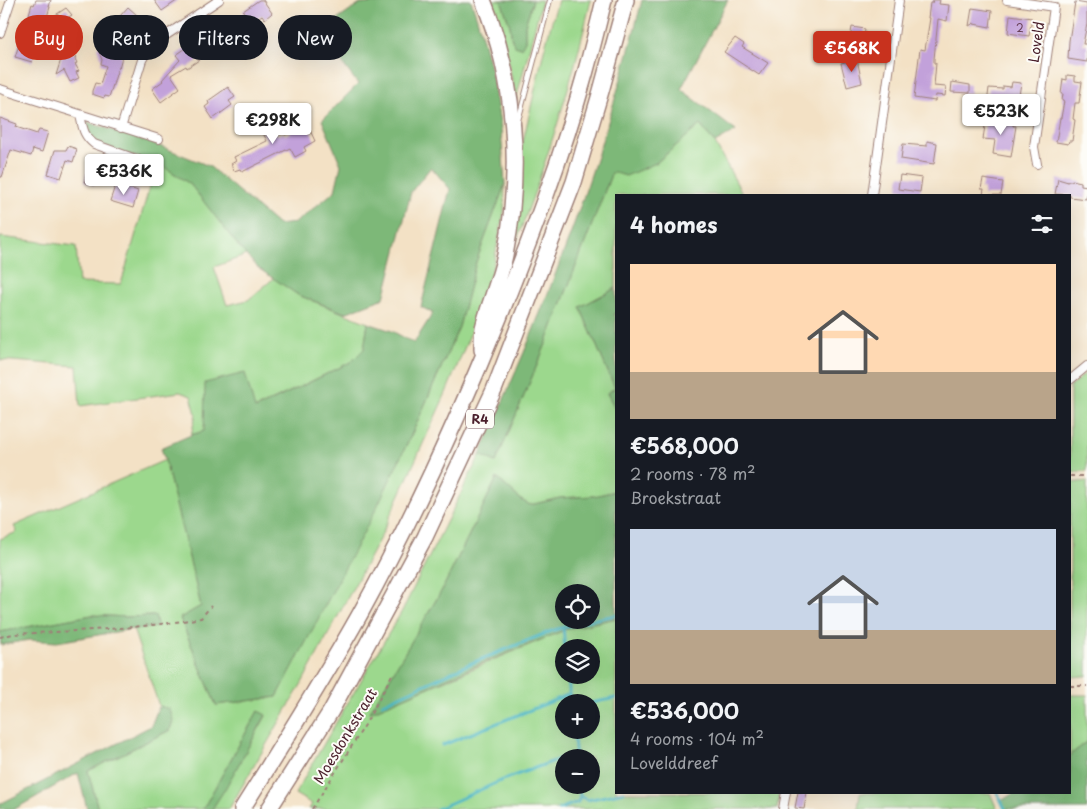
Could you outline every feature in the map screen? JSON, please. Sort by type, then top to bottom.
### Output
[{"type":"highway","points":[[482,360],[483,329],[503,266],[510,232],[514,196],[514,131],[507,80],[498,43],[484,0]]},
{"type":"highway","name":"R4","points":[[242,809],[310,702],[360,612],[440,456],[482,360],[534,229],[585,75],[604,0]]},
{"type":"highway","name":"R4","points":[[269,809],[331,711],[425,537],[494,390],[574,182],[626,0]]},
{"type":"street","points":[[0,33],[11,0]]},
{"type":"street","points":[[120,128],[142,60],[147,52],[156,42],[219,0]]},
{"type":"street","points":[[872,194],[899,0]]},
{"type":"street","name":"Loveld","points":[[1007,0],[1054,7],[1034,147],[1037,164]]},
{"type":"street","points":[[0,89],[160,139]]},
{"type":"street","points":[[80,115],[84,133],[88,140],[94,144],[150,164]]},
{"type":"street","points":[[1071,379],[1087,366]]},
{"type":"street","points":[[783,809],[786,794]]},
{"type":"lane","points":[[514,131],[519,119],[550,0]]},
{"type":"path","points":[[1071,476],[1087,476]]},
{"type":"path","points":[[0,637],[12,634],[169,623],[201,618],[211,606]]},
{"type":"path","name":"Moesdonkstraat","points":[[312,809],[365,725],[393,673]]},
{"type":"path","points":[[1071,686],[1087,686]]},
{"type":"green space","points":[[399,0],[471,0],[491,70],[501,129],[505,184],[476,262],[459,327],[415,427],[376,509],[277,697],[216,705],[180,618],[201,606],[161,448],[204,431],[205,383],[245,373],[255,409],[351,362],[364,349],[368,323],[392,331],[414,343],[433,313],[421,307],[450,189],[431,167],[411,192],[384,298],[345,313],[298,295],[258,268],[239,247],[190,184],[157,162],[132,156],[97,143],[89,132],[87,122],[155,144],[209,166],[278,225],[295,223],[335,191],[341,165],[322,120],[358,84],[340,60],[352,60],[352,15],[344,15],[360,4],[396,2]]},
{"type":"green space","points":[[491,0],[501,0],[510,26],[512,41],[525,41],[525,25],[533,0],[542,0],[516,100],[504,40]]},
{"type":"green space","points":[[501,0],[533,0],[525,25],[525,41],[521,48],[515,46],[512,40],[510,26]]},
{"type":"green space","points":[[558,0],[591,0],[557,125],[514,248],[521,150],[544,50]]},
{"type":"green space","points":[[642,0],[728,0],[681,89],[736,131],[715,143],[700,125],[656,163],[626,176],[612,172],[548,339],[496,462],[480,455],[531,335],[582,201],[620,81]]},
{"type":"green space","points":[[700,125],[715,143],[742,194],[615,194],[615,289],[580,307],[615,388],[607,393],[615,409],[615,491],[594,496],[560,498],[530,505],[521,500],[497,478],[442,590],[370,712],[567,629],[600,629],[600,622],[615,618],[615,794],[779,794],[777,809],[309,809],[312,804],[295,794],[402,611],[480,455],[496,462],[548,339],[612,172],[656,163]]},
{"type":"green space","points":[[157,162],[190,184],[247,255],[214,267],[227,305],[248,300],[274,278],[298,295],[368,323],[364,349],[351,362],[254,409],[191,435],[196,414],[191,396],[180,392],[80,406],[77,366],[0,360],[0,237],[76,246],[79,283],[121,284]]},
{"type":"green space","points":[[505,184],[504,213],[493,266],[478,315],[446,393],[381,536],[302,683],[229,809],[212,809],[266,716],[258,711],[203,809],[98,809],[88,771],[170,730],[173,720],[170,710],[159,706],[133,629],[157,627],[155,616],[92,615],[0,632],[0,539],[17,532],[14,526],[165,460],[201,606],[180,618],[216,705],[277,697],[415,427],[459,327],[476,262]]},
{"type":"green space","points":[[615,289],[615,388],[580,307]]},
{"type":"green space","points":[[1087,372],[1087,471],[1071,472],[1071,386]]},
{"type":"green space","points":[[615,388],[615,409],[607,393]]},
{"type":"green space","points":[[497,478],[521,500],[530,505],[560,498],[594,496],[615,491],[615,618],[600,622],[600,584],[555,584],[555,629],[567,629],[478,665],[369,713],[442,590]]},
{"type":"green space","points":[[1087,481],[1087,676],[1071,677],[1071,483]]},
{"type":"green space","points":[[92,615],[155,616],[158,627],[133,629],[57,642],[29,640],[1,645],[0,632]]},
{"type":"green space","points":[[1071,695],[1087,695],[1087,742],[1071,754]]},
{"type":"green space","points":[[159,706],[170,709],[173,720],[170,730],[88,771],[98,809],[87,809],[78,773],[15,809],[0,809],[0,804],[151,726]]},
{"type":"green space","points":[[258,711],[266,715],[225,789],[212,809],[203,809]]},
{"type":"green space","points":[[1087,742],[1087,809],[1005,809],[1001,801],[1012,794],[1071,794],[1071,754]]},
{"type":"green space","points":[[860,794],[990,794],[997,809],[858,809]]},
{"type":"building","points":[[36,0],[51,0],[48,15],[29,14],[32,4],[34,5]]},
{"type":"building","points":[[154,0],[178,0],[162,11]]},
{"type":"building","points":[[259,0],[263,0],[272,13],[268,16],[246,15],[243,11]]},
{"type":"building","points":[[933,0],[940,0],[939,4],[949,5],[947,21],[938,19],[934,59],[934,63],[936,63],[934,86],[946,87],[945,96],[936,95],[935,101],[914,98],[920,49],[925,50],[930,18],[928,18],[930,3]]},
{"type":"building","points":[[1075,2],[1087,4],[1087,24],[1083,44],[1087,44],[1087,62],[1068,59]]},
{"type":"building","points":[[128,7],[137,15],[121,15]]},
{"type":"building","points":[[66,8],[72,15],[56,15]]},
{"type":"building","points":[[972,8],[992,11],[990,27],[974,23],[969,26]]},
{"type":"building","points":[[1010,15],[1032,18],[1029,36],[1008,33]]},
{"type":"building","points":[[852,27],[865,29],[864,38],[869,39],[868,48],[849,45]]},
{"type":"building","points":[[735,38],[744,44],[742,47],[768,63],[759,75],[724,52]]},
{"type":"building","points":[[857,59],[862,83],[847,87],[841,63]]},
{"type":"building","points":[[61,60],[76,60],[77,63],[75,64],[79,71],[76,72],[79,78],[70,82],[64,70],[56,75]]},
{"type":"building","points":[[102,60],[121,60],[109,97],[105,96],[104,98],[92,94],[95,83],[100,84],[106,66],[101,64]]},
{"type":"building","points":[[180,60],[199,60],[171,75],[180,88],[161,102],[152,89]]},
{"type":"building","points":[[1067,75],[1075,76],[1075,81],[1082,82],[1079,103],[1075,103],[1072,141],[1069,141],[1068,144],[1056,142],[1064,101],[1062,101],[1063,94],[1061,94],[1063,79],[1067,80]]},
{"type":"building","points":[[952,82],[970,85],[970,93],[951,92]]},
{"type":"building","points":[[1012,82],[1021,83],[1017,108],[987,104],[989,88],[1003,89],[1003,86],[1011,87]]},
{"type":"building","points":[[228,87],[235,97],[229,101],[232,105],[213,119],[205,107],[209,104],[208,101]]},
{"type":"building","points":[[266,112],[277,135],[284,133],[285,135],[307,124],[315,141],[304,147],[306,151],[295,157],[290,148],[242,172],[240,169],[234,171],[231,164],[236,161],[234,157],[267,141],[255,117]]},
{"type":"building","points":[[0,118],[17,124],[16,127],[37,134],[39,130],[48,132],[42,152],[33,149],[31,156],[11,150],[2,177],[0,177]]},
{"type":"building","points":[[986,119],[1004,122],[1004,119],[1014,119],[1013,126],[1016,126],[1011,157],[993,154],[995,140],[983,139]]},
{"type":"building","points":[[927,141],[937,143],[934,164],[901,159],[903,144],[927,146]]},
{"type":"building","points":[[68,146],[77,149],[73,162],[67,160],[61,178],[48,174],[55,150],[66,150]]},
{"type":"building","points":[[91,158],[113,165],[110,174],[103,172],[100,181],[97,180],[94,185],[84,182]]},
{"type":"building","points":[[900,175],[922,178],[920,192],[898,189]]},
{"type":"building","points":[[983,179],[1003,182],[1001,194],[983,194],[984,189],[981,189]]},
{"type":"building","points":[[1058,179],[1068,182],[1072,180],[1081,182],[1081,185],[1087,186],[1086,199],[1071,197],[1071,194],[1055,194]]},
{"type":"building","points":[[116,183],[138,191],[133,208],[110,201]]},
{"type":"building","points":[[798,794],[807,794],[804,809],[795,808]]},
{"type":"waterway","points":[[600,618],[615,615]]},
{"type":"waterway","points":[[382,704],[467,665],[558,629]]},
{"type":"waterway","points":[[563,629],[564,639]]},
{"type":"waterway","points":[[569,684],[569,694]]},
{"type":"waterway","points":[[600,701],[615,698]]},
{"type":"waterway","points":[[443,745],[555,700]]},
{"type":"waterway","points":[[574,739],[575,749]]},
{"type":"waterway","points":[[437,809],[505,779],[555,761]]},
{"type":"waterway","points":[[559,809],[578,802],[580,794]]},
{"type":"waterway","points":[[580,796],[587,800],[615,794]]},
{"type":"waterway","points":[[998,794],[1005,809]]}]
